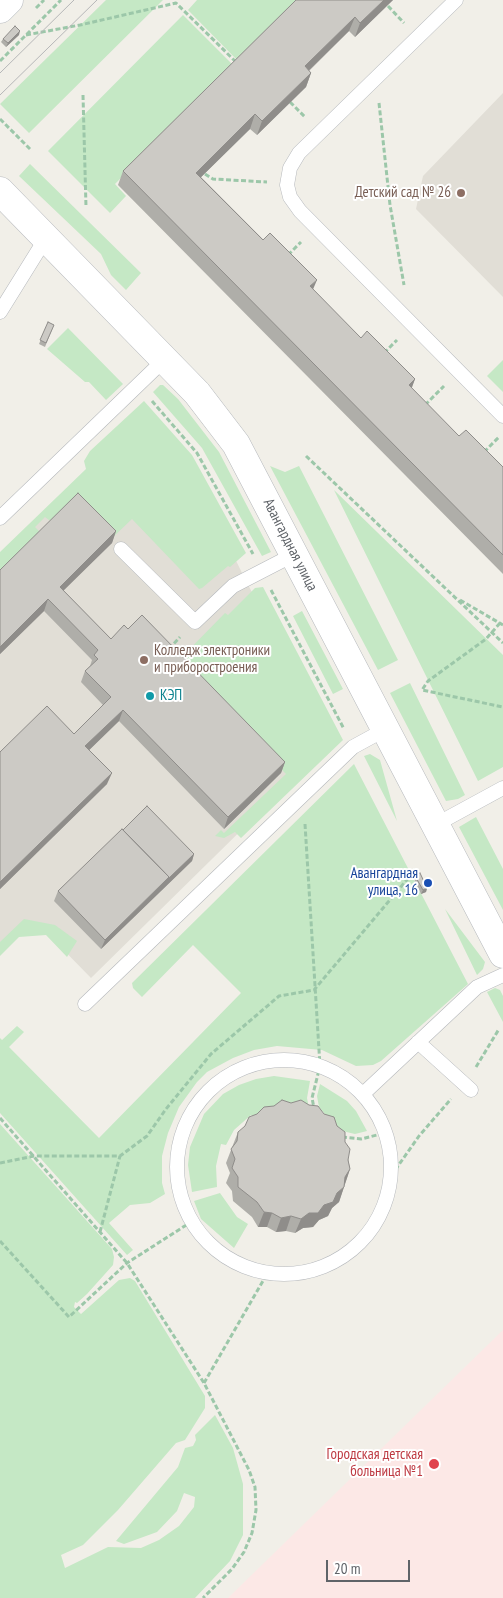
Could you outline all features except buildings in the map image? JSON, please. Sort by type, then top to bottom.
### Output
[{"type":"street","points":[[0,9],[9,0]]},
{"type":"street","name":"Авангардная улица","points":[[0,191],[198,393],[236,444],[503,954]]},
{"type":"lane","points":[[456,0],[299,153],[290,168],[287,185],[290,197],[316,227],[503,416]]},
{"type":"lane","points":[[0,312],[46,238]]},
{"type":"lane","points":[[0,518],[165,359]]},
{"type":"lane","points":[[122,549],[194,622],[233,586],[295,554]]},
{"type":"lane","points":[[86,1004],[353,746],[386,729]]},
{"type":"lane","points":[[435,825],[503,788]]},
{"type":"lane","points":[[363,1094],[477,987],[503,974]]},
{"type":"lane","points":[[418,1042],[468,1087]]},
{"type":"lane","points":[[286,1060],[320,1066],[343,1077],[363,1094],[380,1118],[390,1146],[391,1176],[385,1204],[371,1230],[351,1252],[325,1267],[297,1274],[268,1274],[237,1264],[211,1247],[191,1222],[181,1198],[176,1172],[178,1146],[187,1121],[201,1099],[220,1081],[243,1068],[268,1061],[286,1060]]},
{"type":"path","points":[[0,61],[61,0]]},
{"type":"path","points":[[26,35],[80,26],[176,3],[236,62]]},
{"type":"path","points":[[375,78],[381,112],[390,204],[410,324],[377,360]]},
{"type":"path","points":[[83,96],[86,206]]},
{"type":"path","points":[[0,119],[30,149]]},
{"type":"path","points":[[205,174],[213,179],[260,181],[287,185]]},
{"type":"path","points":[[286,256],[316,227]]},
{"type":"path","points":[[422,407],[458,372]]},
{"type":"path","points":[[483,453],[503,432]]},
{"type":"path","points":[[306,456],[503,643]]},
{"type":"path","points":[[454,597],[502,624],[428,681],[422,690],[503,708]]},
{"type":"path","points":[[302,795],[320,1066],[312,1098],[314,1110]]},
{"type":"path","points":[[0,1163],[34,1156],[120,1156],[147,1136],[166,1109],[211,1054],[279,996],[314,990],[416,869]]},
{"type":"path","points":[[391,1176],[419,1136],[443,1107],[468,1087],[499,1028]]},
{"type":"path","points":[[0,1118],[127,1263],[204,1383],[249,1470],[255,1486],[256,1510],[252,1533],[244,1552],[232,1569],[203,1598]]},
{"type":"path","points":[[334,1132],[349,1139],[368,1138],[385,1133]]},
{"type":"path","points":[[100,1232],[120,1156]]},
{"type":"path","points":[[0,1241],[69,1317],[127,1263],[191,1222]]},
{"type":"path","points":[[204,1383],[268,1274]]},
{"type":"shaded area","name":"Детский сад № 26","points":[[503,93],[503,297],[416,209],[423,176]]},
{"type":"shaded area","name":"Колледж электроники и приборостроения","points":[[142,416],[187,461],[245,579],[331,742],[91,978],[46,932],[18,933],[0,951],[0,555]]},
{"type":"shaded area","name":"Городская детская больница №1","points":[[503,1330],[503,1598],[228,1598]]},
{"type":"green space","points":[[106,0],[163,0],[29,133],[0,104]]},
{"type":"green space","points":[[197,0],[300,0],[238,61],[188,10]]},
{"type":"green space","points":[[183,15],[233,65],[115,184],[126,196],[110,213],[48,151]]},
{"type":"green space","points":[[30,164],[141,273],[126,290],[111,275],[101,254],[19,176]]},
{"type":"green space","points":[[68,328],[123,384],[106,400],[89,382],[85,382],[47,349]]},
{"type":"green space","points":[[503,360],[503,392],[487,376]]},
{"type":"green space","points":[[160,385],[163,385],[178,399],[219,452],[271,552],[262,556],[202,448],[153,392]]},
{"type":"green space","points":[[144,401],[192,455],[246,553],[199,589],[132,519],[110,540],[53,523],[45,517],[35,527],[42,534],[0,575],[0,552],[86,469],[84,461],[90,451]]},
{"type":"green space","points":[[270,466],[285,472],[299,466],[398,660],[378,670]]},
{"type":"green space","points":[[334,490],[503,655],[503,767],[478,781]]},
{"type":"green space","points":[[263,587],[343,740],[241,838],[235,832],[224,838],[215,836],[221,830],[224,833],[286,774],[177,662],[225,613],[228,615],[255,588]]},
{"type":"green space","points":[[302,611],[343,689],[333,694],[293,616]]},
{"type":"green space","points":[[410,683],[465,795],[458,799],[446,801],[390,693]]},
{"type":"green space","points":[[370,754],[380,760],[397,821],[364,756]]},
{"type":"green space","points":[[354,764],[468,984],[381,1061],[373,1065],[356,1066],[322,1050],[277,1046],[254,1050],[233,1058],[207,1072],[197,1082],[179,1107],[168,1133],[162,1156],[162,1183],[165,1194],[150,1203],[130,1205],[109,1223],[133,1250],[127,1255],[0,1113],[0,1038],[2,1040],[17,1026],[24,1032],[9,1047],[99,1138],[241,993],[193,945],[142,997],[133,988],[132,983]]},
{"type":"green space","points":[[476,817],[503,869],[503,910],[459,827]]},
{"type":"green space","points":[[445,909],[485,962],[483,969],[477,975]]},
{"type":"green space","points":[[24,919],[55,925],[77,941],[67,957],[46,935],[19,937],[0,956],[0,942]]},
{"type":"green space","points":[[495,988],[500,990],[503,996],[503,1022],[487,992]]},
{"type":"green space","points":[[274,1076],[310,1081],[307,1098],[309,1108],[275,1106],[261,1110],[261,1113],[253,1117],[251,1115],[234,1130],[226,1145],[221,1144],[216,1166],[217,1187],[192,1192],[188,1165],[190,1147],[204,1114],[223,1094],[239,1085],[256,1079]]},
{"type":"green space","points":[[320,1084],[347,1101],[356,1111],[367,1131],[355,1134],[338,1130],[319,1107],[317,1096]]},
{"type":"green space","points":[[0,1124],[112,1249],[113,1265],[87,1294],[77,1303],[75,1302],[74,1307],[81,1314],[119,1280],[130,1278],[135,1281],[205,1396],[205,1408],[185,1440],[176,1443],[118,1510],[83,1545],[61,1555],[65,1568],[108,1547],[141,1548],[159,1540],[179,1526],[194,1507],[195,1497],[184,1493],[177,1511],[157,1532],[124,1544],[116,1541],[178,1467],[185,1448],[193,1446],[196,1440],[195,1435],[215,1415],[233,1448],[243,1484],[243,1535],[230,1561],[195,1598],[0,1598]]},
{"type":"green space","points":[[220,1193],[237,1217],[248,1224],[234,1248],[201,1219],[194,1201]]},
{"type":"tram line","points":[[0,73],[74,0]]},
{"type":"tram line","points":[[0,95],[97,0]]},
{"type":"place","name":"Детский сад № 26","points":[[461,193]]},
{"type":"place","name":"Колледж электроники и приборостроения","points":[[144,660]]},
{"type":"place","name":"КЭП","points":[[150,696]]},
{"type":"place","name":"Авангардная улица, 16","points":[[428,883]]},
{"type":"place","name":"Городская детская больница №1","points":[[434,1464]]}]
